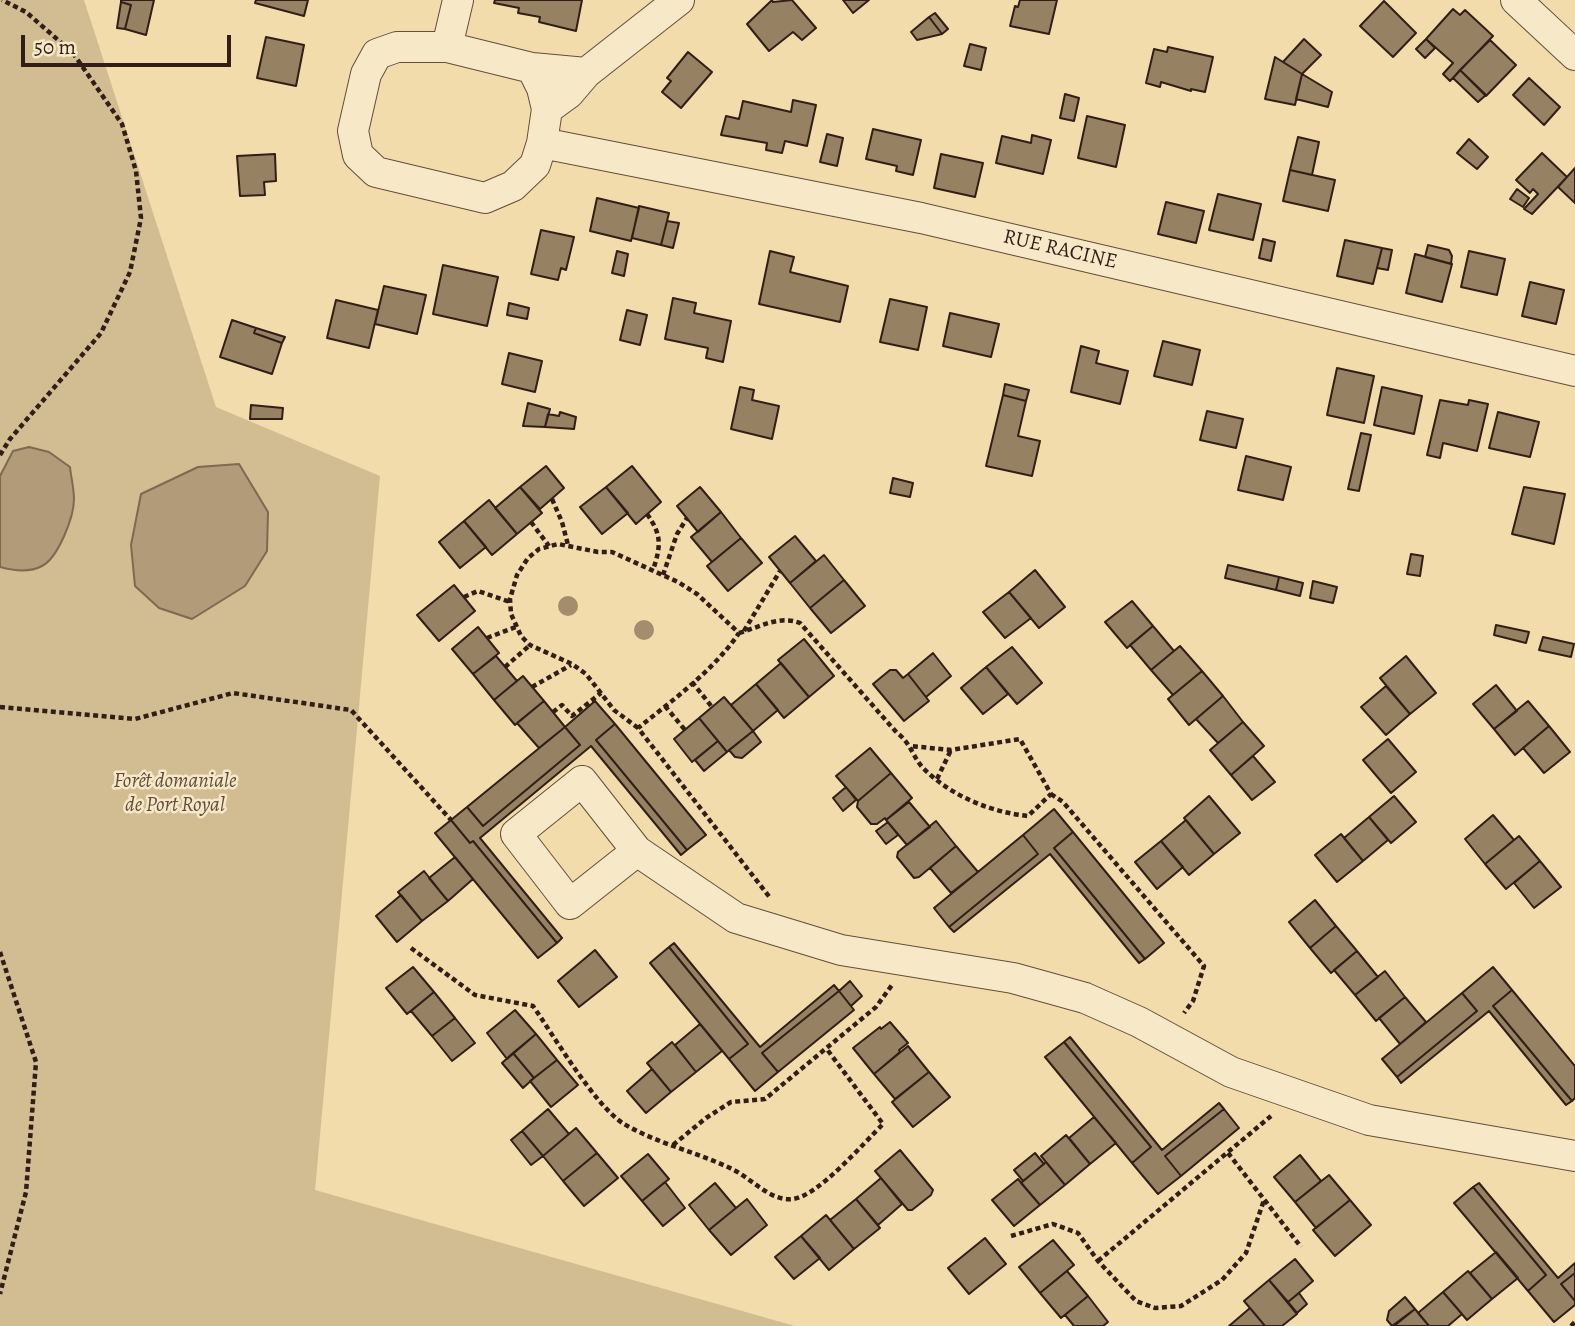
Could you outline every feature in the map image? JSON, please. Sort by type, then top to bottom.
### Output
[{"type":"street","points":[[447,47],[458,0]]},
{"type":"street","points":[[547,109],[569,93],[586,73],[679,0]]},
{"type":"street","points":[[1516,0],[1575,55]]},
{"type":"street","points":[[532,68],[542,88],[547,109],[542,143],[535,164],[513,186],[485,198],[376,172],[358,155],[353,131],[366,74],[377,54],[397,47],[447,47],[532,68],[586,73]]},
{"type":"street","name":"RUE RACINE","points":[[542,143],[921,218],[1575,371]]},
{"type":"street","points":[[637,851],[736,918],[841,950],[1013,978],[1085,998],[1166,1036],[1231,1072],[1370,1120],[1575,1156]]},
{"type":"path","points":[[0,455],[10,439],[102,333],[130,272],[141,218],[136,171],[122,124],[73,53],[26,12],[2,0]]},
{"type":"path","points":[[552,499],[568,545]]},
{"type":"path","points":[[647,514],[660,542],[653,570]]},
{"type":"path","points":[[663,575],[677,534],[687,518]]},
{"type":"path","points":[[531,522],[549,546]]},
{"type":"path","points":[[741,632],[697,594],[612,552],[598,552],[568,545],[539,549],[528,558],[511,590],[510,602],[520,636],[530,645],[572,664],[586,674],[614,710],[638,728],[802,938]]},
{"type":"path","points":[[638,728],[666,706],[731,645],[780,570]]},
{"type":"path","points":[[464,597],[478,591],[510,602]]},
{"type":"path","points":[[741,632],[789,619],[800,623],[910,746],[922,766],[937,779],[976,803],[1002,813],[1028,816],[1051,794]]},
{"type":"path","points":[[487,638],[516,626]]},
{"type":"path","points":[[505,667],[530,645]]},
{"type":"path","points":[[532,687],[572,664]]},
{"type":"path","points":[[692,682],[712,707]]},
{"type":"path","points":[[0,707],[135,719],[233,693],[351,710],[451,820]]},
{"type":"path","points":[[553,712],[562,705],[572,716],[601,693]]},
{"type":"path","points":[[666,706],[685,730]]},
{"type":"path","points":[[910,746],[951,750],[1020,739],[1051,794],[1063,802],[1204,966],[1193,1001],[1166,1036]]},
{"type":"path","points":[[937,779],[951,750]]},
{"type":"path","points":[[411,948],[475,995],[533,1006],[598,1099],[622,1123],[735,1170],[777,1198],[795,1199],[820,1186],[883,1125],[826,1048]]},
{"type":"path","points":[[0,952],[36,1062],[26,1192],[0,1294]]},
{"type":"path","points":[[672,1146],[731,1101],[765,1099],[877,1007],[909,962]]},
{"type":"path","points":[[1098,1261],[1296,1095]]},
{"type":"path","points":[[1228,1153],[1301,1247]]},
{"type":"path","points":[[1011,1236],[1053,1224],[1078,1233],[1098,1261],[1136,1301],[1155,1308],[1181,1306],[1222,1280],[1246,1253],[1264,1200]]},
{"type":"path","points":[[1570,1326],[1575,1322]]},
{"type":"green space","name":"Forêt domaniale de Port Royal","points":[[0,0],[84,0],[216,407],[380,476],[315,1190],[795,1326],[0,1326],[0,567],[13,571],[4,466],[0,476]]},
{"type":"shaded area","points":[[29,447],[49,452],[70,467],[73,507],[64,536],[48,562],[32,570],[16,570],[0,567],[0,476],[13,451]]},
{"type":"shaded area","points":[[239,464],[268,512],[267,551],[245,586],[192,619],[159,608],[135,586],[131,545],[141,494],[198,467]]},
{"type":"building","points":[[121,0],[154,0],[146,35],[125,29],[131,5]]},
{"type":"building","points":[[256,0],[308,0],[304,16],[255,3]]},
{"type":"building","points":[[495,0],[582,0],[576,31],[539,22],[540,17],[518,13],[519,8],[494,3]]},
{"type":"building","points":[[772,0],[792,0],[816,28],[802,40],[793,32],[769,51],[747,24]]},
{"type":"building","points":[[843,0],[869,0],[853,13]]},
{"type":"building","points":[[1020,0],[1057,0],[1049,34],[1010,26],[1015,6],[1018,7]]},
{"type":"building","points":[[1384,1],[1416,33],[1393,57],[1360,26]]},
{"type":"building","points":[[121,2],[131,5],[125,29],[117,28]]},
{"type":"building","points":[[1453,9],[1460,15],[1465,10],[1493,36],[1450,81],[1443,74],[1453,63],[1426,39]]},
{"type":"building","points":[[935,13],[948,29],[942,34],[929,17]]},
{"type":"building","points":[[929,17],[942,34],[917,40],[911,32]]},
{"type":"building","points":[[266,37],[304,45],[296,86],[257,78]]},
{"type":"building","points":[[1304,39],[1321,55],[1302,74],[1283,62]]},
{"type":"building","points":[[1426,39],[1435,48],[1425,58],[1416,49]]},
{"type":"building","points":[[1490,40],[1516,65],[1486,96],[1460,70]]},
{"type":"building","points":[[970,44],[986,48],[981,70],[964,66]]},
{"type":"building","points":[[1168,47],[1213,57],[1205,92],[1191,91],[1161,82],[1160,87],[1146,83],[1154,49],[1167,52]]},
{"type":"building","points":[[688,52],[712,72],[681,108],[662,92],[671,81],[667,78]]},
{"type":"building","points":[[1275,57],[1302,74],[1295,105],[1265,99]]},
{"type":"building","points":[[1460,70],[1486,95],[1478,102],[1453,78]]},
{"type":"building","points":[[1302,74],[1332,92],[1328,107],[1296,99]]},
{"type":"building","points":[[1529,78],[1560,107],[1544,125],[1513,95]]},
{"type":"building","points":[[1065,94],[1079,98],[1074,121],[1060,118]]},
{"type":"building","points":[[793,100],[816,105],[807,146],[785,141],[782,153],[766,150],[767,143],[721,135],[726,116],[739,119],[743,101],[791,112]]},
{"type":"building","points":[[1087,116],[1125,125],[1116,167],[1078,158]]},
{"type":"building","points":[[873,129],[921,140],[913,175],[896,171],[897,166],[866,159]]},
{"type":"building","points":[[827,134],[843,138],[837,166],[820,162]]},
{"type":"building","points":[[1032,135],[1051,140],[1043,174],[996,163],[1002,136],[1031,143]]},
{"type":"building","points":[[1298,137],[1319,142],[1312,175],[1290,170]]},
{"type":"building","points":[[1469,139],[1488,157],[1477,169],[1457,153]]},
{"type":"building","points":[[1542,153],[1567,177],[1532,214],[1524,209],[1538,194],[1533,189],[1530,193],[1516,180]]},
{"type":"building","points":[[275,154],[276,181],[264,182],[265,195],[240,196],[237,156]]},
{"type":"building","points":[[941,154],[983,163],[975,197],[934,188]]},
{"type":"building","points":[[1575,168],[1575,203],[1558,187]]},
{"type":"building","points":[[1290,170],[1335,180],[1328,211],[1283,201]]},
{"type":"building","points":[[1517,189],[1529,198],[1523,207],[1510,199]]},
{"type":"building","points":[[1218,194],[1261,204],[1253,240],[1209,230]]},
{"type":"building","points":[[597,198],[639,208],[631,241],[590,231]]},
{"type":"building","points":[[1166,202],[1204,211],[1196,243],[1158,234]]},
{"type":"building","points":[[639,206],[669,213],[661,245],[632,238]]},
{"type":"building","points":[[667,221],[679,223],[673,248],[661,245]]},
{"type":"building","points":[[541,230],[574,237],[566,270],[561,268],[558,280],[531,274]]},
{"type":"building","points":[[1263,239],[1275,242],[1271,261],[1259,258]]},
{"type":"building","points":[[1345,240],[1382,248],[1373,284],[1337,276]]},
{"type":"building","points":[[1428,245],[1449,250],[1452,256],[1451,264],[1425,257]]},
{"type":"building","points":[[1382,248],[1392,250],[1388,270],[1377,268]]},
{"type":"building","points":[[617,251],[628,254],[624,276],[612,273]]},
{"type":"building","points":[[770,251],[794,257],[790,272],[848,286],[840,322],[759,304]]},
{"type":"building","points":[[1469,251],[1505,259],[1497,295],[1461,287]]},
{"type":"building","points":[[1415,254],[1452,264],[1442,302],[1406,293]]},
{"type":"building","points":[[443,265],[498,277],[487,326],[433,314]]},
{"type":"building","points":[[1530,282],[1564,290],[1556,324],[1522,316]]},
{"type":"building","points":[[384,286],[426,295],[417,334],[375,324]]},
{"type":"building","points":[[673,298],[696,303],[694,313],[731,321],[723,362],[706,358],[708,348],[665,339]]},
{"type":"building","points":[[890,299],[927,307],[918,350],[880,342]]},
{"type":"building","points":[[336,300],[378,310],[369,348],[327,338]]},
{"type":"building","points":[[509,303],[529,308],[527,319],[507,315]]},
{"type":"building","points":[[627,310],[647,315],[640,345],[620,340]]},
{"type":"building","points":[[950,313],[999,324],[991,357],[943,346]]},
{"type":"building","points":[[232,320],[256,328],[254,333],[282,343],[272,374],[220,357]]},
{"type":"building","points":[[256,328],[285,337],[282,343],[254,333]]},
{"type":"building","points":[[1163,341],[1200,350],[1192,385],[1154,376]]},
{"type":"building","points":[[1081,346],[1099,351],[1096,363],[1128,371],[1120,404],[1071,392]]},
{"type":"building","points":[[509,353],[542,361],[535,392],[502,384]]},
{"type":"building","points":[[1337,368],[1374,376],[1364,423],[1327,415]]},
{"type":"building","points":[[1005,384],[1029,390],[1026,401],[1003,395]]},
{"type":"building","points":[[740,387],[754,390],[752,400],[779,406],[772,439],[731,429]]},
{"type":"building","points":[[1382,387],[1422,396],[1414,434],[1374,425]]},
{"type":"building","points":[[1003,395],[1026,401],[1018,436],[1040,441],[1032,476],[986,466]]},
{"type":"building","points":[[1440,400],[1468,405],[1469,400],[1488,404],[1477,451],[1443,443],[1440,458],[1427,455]]},
{"type":"building","points":[[528,403],[550,409],[545,427],[523,426]]},
{"type":"building","points":[[251,405],[283,408],[282,419],[250,419]]},
{"type":"building","points":[[1207,411],[1243,419],[1236,448],[1200,440]]},
{"type":"building","points":[[560,412],[576,417],[574,429],[545,427],[548,414],[559,416]]},
{"type":"building","points":[[1498,412],[1539,422],[1530,457],[1489,448]]},
{"type":"building","points":[[1361,433],[1371,435],[1359,491],[1348,489]]},
{"type":"building","points":[[1246,456],[1291,467],[1283,500],[1238,490]]},
{"type":"building","points":[[546,466],[564,488],[540,509],[520,487]]},
{"type":"building","points":[[632,466],[661,502],[636,524],[606,487]]},
{"type":"building","points":[[893,478],[913,483],[910,497],[890,493]]},
{"type":"building","points":[[520,487],[542,513],[517,534],[495,508]]},
{"type":"building","points":[[606,487],[628,513],[602,534],[580,507]]},
{"type":"building","points":[[700,487],[721,512],[698,532],[677,506]]},
{"type":"building","points":[[1524,487],[1565,494],[1554,544],[1512,534]]},
{"type":"building","points":[[489,500],[517,534],[492,555],[464,521]]},
{"type":"building","points":[[721,512],[741,538],[712,562],[691,537]]},
{"type":"building","points":[[464,521],[486,547],[460,568],[439,542]]},
{"type":"building","points":[[795,536],[816,561],[790,583],[769,557]]},
{"type":"building","points":[[741,538],[762,563],[728,591],[707,566]]},
{"type":"building","points":[[1411,554],[1423,556],[1420,576],[1407,574]]},
{"type":"building","points":[[824,555],[844,580],[810,608],[790,583]]},
{"type":"building","points":[[1228,565],[1279,577],[1276,590],[1225,578]]},
{"type":"building","points":[[1035,570],[1065,607],[1039,628],[1009,592]]},
{"type":"building","points":[[1279,577],[1303,583],[1300,596],[1276,590]]},
{"type":"building","points":[[844,580],[865,606],[831,633],[810,608]]},
{"type":"building","points":[[1313,581],[1337,587],[1333,603],[1310,598]]},
{"type":"building","points":[[454,585],[475,611],[439,641],[417,615]]},
{"type":"building","points":[[1009,592],[1031,618],[1005,638],[983,612]]},
{"type":"building","points":[[1132,601],[1153,626],[1127,648],[1105,622]]},
{"type":"building","points":[[1496,625],[1529,632],[1526,643],[1494,635]]},
{"type":"building","points":[[1153,626],[1174,651],[1151,670],[1130,645]]},
{"type":"building","points":[[478,627],[499,653],[473,674],[452,649]]},
{"type":"building","points":[[1543,637],[1574,644],[1571,657],[1539,650]]},
{"type":"building","points":[[804,639],[834,676],[809,697],[778,660]]},
{"type":"building","points":[[1180,646],[1202,671],[1173,695],[1151,670]]},
{"type":"building","points":[[1012,647],[1042,683],[1017,704],[986,667]]},
{"type":"building","points":[[933,653],[951,676],[926,697],[908,674]]},
{"type":"building","points":[[496,656],[517,681],[494,700],[473,674]]},
{"type":"building","points":[[1406,656],[1436,693],[1410,714],[1380,678]]},
{"type":"building","points":[[781,663],[809,697],[784,718],[756,684]]},
{"type":"building","points":[[986,667],[1008,694],[983,714],[961,688]]},
{"type":"building","points":[[890,670],[896,670],[903,678],[908,674],[929,701],[904,721],[873,684]]},
{"type":"building","points":[[1202,671],[1223,696],[1189,725],[1168,699]]},
{"type":"building","points":[[523,676],[544,701],[515,725],[494,700]]},
{"type":"building","points":[[756,684],[778,710],[753,731],[731,705]]},
{"type":"building","points":[[1496,685],[1517,711],[1494,729],[1473,704]]},
{"type":"building","points":[[1386,686],[1410,714],[1386,735],[1361,707]]},
{"type":"building","points":[[1223,696],[1243,722],[1218,743],[1196,719]]},
{"type":"building","points":[[724,697],[753,731],[727,752],[699,718]]},
{"type":"building","points":[[544,701],[565,727],[539,748],[517,723]]},
{"type":"building","points":[[595,701],[615,724],[596,740],[687,850],[681,855],[591,746],[480,838],[562,938],[557,943],[473,841],[470,843],[451,820],[467,807],[483,826],[580,745],[565,727]]},
{"type":"building","points":[[1528,701],[1549,726],[1515,755],[1494,729]]},
{"type":"building","points":[[699,718],[718,741],[692,762],[674,739]]},
{"type":"building","points":[[1243,722],[1264,746],[1231,775],[1210,750]]},
{"type":"building","points":[[615,724],[706,835],[687,850],[596,740]]},
{"type":"building","points":[[1549,726],[1570,752],[1544,773],[1523,748]]},
{"type":"building","points":[[565,727],[580,745],[483,826],[467,807]]},
{"type":"building","points":[[753,731],[761,742],[742,758],[735,757],[729,750]]},
{"type":"building","points":[[1388,739],[1416,772],[1391,793],[1363,760]]},
{"type":"building","points":[[718,741],[727,752],[704,771],[695,760]]},
{"type":"building","points":[[870,748],[891,773],[858,801],[836,776]]},
{"type":"building","points":[[1253,756],[1275,782],[1252,800],[1231,775]]},
{"type":"building","points":[[891,773],[912,798],[886,820],[885,818],[877,824],[871,824],[857,807],[858,801]]},
{"type":"building","points":[[846,787],[856,800],[843,811],[833,798]]},
{"type":"building","points":[[1209,796],[1240,833],[1214,854],[1184,818]]},
{"type":"building","points":[[1394,796],[1416,822],[1391,843],[1369,817]]},
{"type":"building","points":[[909,802],[930,827],[907,845],[886,820]]},
{"type":"building","points":[[1054,809],[1073,832],[1054,848],[1145,959],[1139,963],[1050,854],[954,932],[949,927],[1038,854],[1023,835]]},
{"type":"building","points":[[1493,815],[1514,840],[1485,864],[1465,839]]},
{"type":"building","points":[[1369,817],[1388,840],[1363,861],[1344,838]]},
{"type":"building","points":[[451,820],[470,843],[473,841],[557,943],[538,958],[435,833]]},
{"type":"building","points":[[1186,820],[1214,854],[1189,875],[1161,841]]},
{"type":"building","points":[[936,821],[956,846],[919,877],[914,878],[897,857],[898,852]]},
{"type":"building","points":[[888,822],[898,835],[886,844],[876,831]]},
{"type":"building","points":[[1073,832],[1164,943],[1145,959],[1054,848]]},
{"type":"building","points":[[1341,834],[1363,861],[1337,882],[1315,855]]},
{"type":"building","points":[[1023,835],[1038,854],[949,927],[934,908]]},
{"type":"building","points":[[1519,836],[1540,861],[1506,889],[1485,864]]},
{"type":"building","points":[[1161,841],[1183,867],[1157,889],[1135,862]]},
{"type":"building","points":[[956,846],[978,872],[951,893],[930,868]]},
{"type":"building","points":[[455,857],[473,879],[448,901],[429,878]]},
{"type":"building","points":[[1540,861],[1561,887],[1534,908],[1514,883]]},
{"type":"building","points":[[424,871],[448,901],[422,921],[398,892]]},
{"type":"building","points":[[401,895],[422,921],[397,942],[376,916]]},
{"type":"building","points":[[1315,900],[1336,926],[1310,948],[1289,922]]},
{"type":"building","points":[[1336,926],[1357,951],[1331,973],[1310,948]]},
{"type":"building","points":[[674,943],[760,1047],[834,985],[839,991],[762,1053],[778,1072],[755,1091],[729,1059],[748,1044],[669,947]]},
{"type":"building","points":[[669,947],[748,1044],[729,1059],[650,963]]},
{"type":"building","points":[[595,950],[617,977],[579,1007],[558,981]]},
{"type":"building","points":[[1357,951],[1378,977],[1355,995],[1334,970]]},
{"type":"building","points":[[413,967],[434,992],[407,1014],[386,988]]},
{"type":"building","points":[[1493,967],[1512,990],[1493,1006],[1572,1101],[1566,1105],[1489,1011],[1401,1083],[1397,1077],[1477,1011],[1462,993]]},
{"type":"building","points":[[1385,971],[1405,997],[1376,1021],[1355,995]]},
{"type":"building","points":[[850,981],[862,996],[851,1006],[839,991]]},
{"type":"building","points":[[1512,990],[1575,1066],[1575,1098],[1572,1101],[1493,1006]]},
{"type":"building","points":[[839,991],[854,1010],[778,1072],[762,1053]]},
{"type":"building","points":[[434,992],[455,1018],[432,1036],[411,1011]]},
{"type":"building","points":[[1462,993],[1477,1011],[1397,1077],[1382,1059]]},
{"type":"building","points":[[1405,997],[1426,1022],[1400,1044],[1379,1018]]},
{"type":"building","points":[[515,1010],[536,1034],[507,1059],[487,1033]]},
{"type":"building","points":[[455,1018],[475,1043],[452,1061],[432,1036]]},
{"type":"building","points":[[890,1022],[908,1043],[874,1074],[853,1048]]},
{"type":"building","points":[[700,1024],[722,1051],[696,1072],[675,1045]]},
{"type":"building","points":[[536,1034],[557,1060],[534,1078],[513,1053]]},
{"type":"building","points":[[1070,1037],[1162,1150],[1219,1103],[1224,1109],[1165,1156],[1181,1176],[1158,1194],[1132,1163],[1151,1147],[1064,1042]]},
{"type":"building","points":[[672,1042],[696,1072],[671,1092],[647,1063]]},
{"type":"building","points":[[1064,1042],[1151,1147],[1132,1163],[1045,1057]]},
{"type":"building","points":[[908,1046],[929,1072],[895,1099],[874,1074]]},
{"type":"building","points":[[513,1053],[534,1078],[523,1088],[502,1063]]},
{"type":"building","points":[[557,1060],[578,1085],[551,1107],[530,1081]]},
{"type":"building","points":[[652,1069],[671,1092],[646,1113],[627,1091]]},
{"type":"building","points":[[929,1072],[950,1097],[913,1127],[892,1102]]},
{"type":"building","points":[[548,1109],[569,1134],[543,1156],[522,1131]]},
{"type":"building","points":[[1224,1109],[1239,1128],[1181,1176],[1165,1156]]},
{"type":"building","points":[[1094,1117],[1116,1143],[1090,1164],[1069,1138]]},
{"type":"building","points":[[576,1128],[597,1153],[563,1181],[543,1156]]},
{"type":"building","points":[[522,1131],[543,1156],[531,1165],[511,1140]]},
{"type":"building","points":[[1066,1135],[1090,1164],[1065,1185],[1041,1156]]},
{"type":"building","points":[[900,1150],[933,1190],[931,1195],[912,1210],[908,1210],[875,1171]]},
{"type":"building","points":[[597,1153],[618,1178],[584,1206],[563,1181]]},
{"type":"building","points":[[1035,1153],[1044,1164],[1023,1181],[1014,1170]]},
{"type":"building","points":[[648,1154],[669,1179],[642,1201],[621,1176]]},
{"type":"building","points":[[1300,1155],[1321,1181],[1295,1202],[1274,1177]]},
{"type":"building","points":[[1046,1162],[1065,1185],[1040,1205],[1021,1183]]},
{"type":"building","points":[[1329,1175],[1350,1200],[1316,1228],[1295,1202]]},
{"type":"building","points":[[881,1178],[902,1204],[878,1225],[856,1199]]},
{"type":"building","points":[[1018,1179],[1040,1205],[1014,1226],[992,1200]]},
{"type":"building","points":[[665,1182],[685,1208],[663,1226],[642,1201]]},
{"type":"building","points":[[715,1183],[736,1208],[709,1230],[689,1205]]},
{"type":"building","points":[[1479,1183],[1558,1278],[1575,1263],[1575,1273],[1561,1284],[1575,1301],[1575,1305],[1554,1322],[1528,1291],[1546,1275],[1473,1187]]},
{"type":"building","points":[[1473,1187],[1546,1275],[1528,1291],[1454,1203]]},
{"type":"building","points":[[747,1199],[767,1225],[731,1255],[709,1230]]},
{"type":"building","points":[[856,1199],[880,1228],[854,1249],[830,1220]]},
{"type":"building","points":[[1350,1200],[1371,1225],[1335,1256],[1313,1230]]},
{"type":"building","points":[[826,1215],[854,1249],[829,1270],[801,1236]]},
{"type":"building","points":[[801,1236],[820,1258],[794,1279],[775,1257]]},
{"type":"building","points":[[985,1238],[1006,1264],[969,1294],[948,1268]]},
{"type":"building","points":[[1053,1240],[1074,1265],[1040,1293],[1019,1267]]},
{"type":"building","points":[[1496,1252],[1518,1278],[1492,1299],[1470,1273]]},
{"type":"building","points":[[1295,1259],[1313,1281],[1288,1302],[1269,1280]]},
{"type":"building","points":[[1067,1271],[1088,1296],[1061,1318],[1040,1293]]},
{"type":"building","points":[[1468,1271],[1492,1299],[1467,1320],[1443,1292]]},
{"type":"building","points":[[1575,1273],[1575,1301],[1561,1284]]},
{"type":"building","points":[[1269,1280],[1297,1314],[1282,1326],[1265,1326],[1244,1301]]},
{"type":"building","points":[[1443,1292],[1462,1314],[1448,1326],[1429,1326],[1418,1313]]},
{"type":"building","points":[[1299,1293],[1307,1304],[1297,1313],[1288,1302]]},
{"type":"building","points":[[1088,1296],[1108,1322],[1103,1326],[1074,1326],[1065,1315]]},
{"type":"building","points":[[1405,1297],[1415,1309],[1392,1326],[1387,1320],[1389,1311]]},
{"type":"building","points":[[1250,1308],[1265,1326],[1229,1326]]},
{"type":"building","points":[[1415,1309],[1429,1326],[1394,1326]]}]
